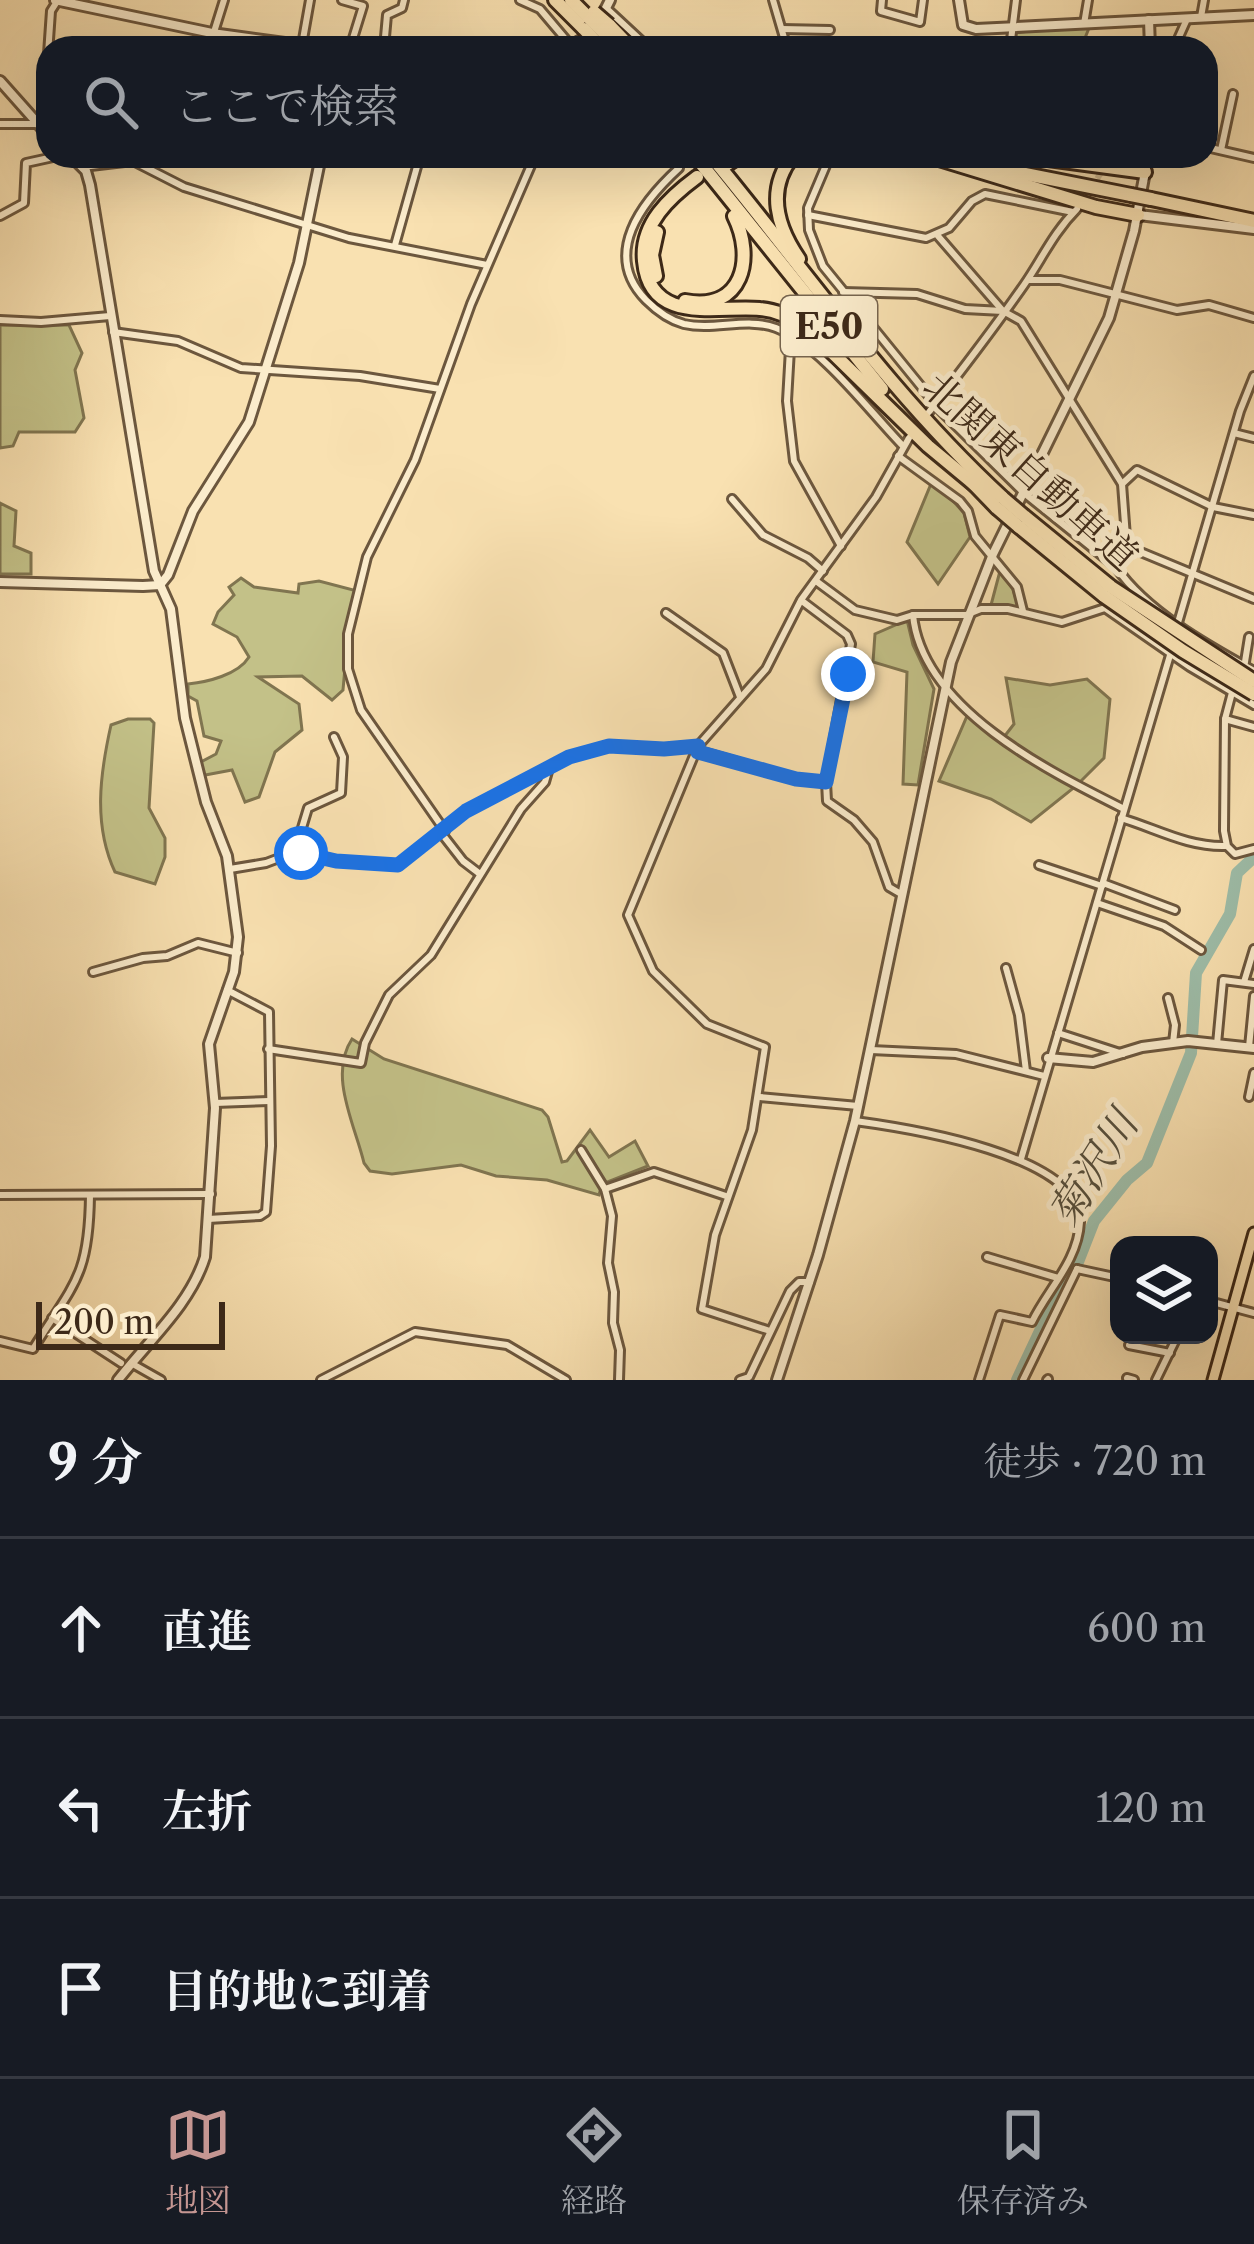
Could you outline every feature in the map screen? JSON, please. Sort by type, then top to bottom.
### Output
[{"type":"highway","points":[[555,0],[597,13]]},
{"type":"highway","points":[[574,0],[597,13]]},
{"type":"highway","points":[[701,168],[741,231],[743,270],[734,287],[716,300],[694,302],[674,296],[661,284],[652,255],[656,233],[699,180],[660,210],[646,236],[645,269],[659,294],[693,310],[769,310],[804,325],[974,485]]},
{"type":"highway","name":"北関東自動車道","points":[[702,168],[854,358],[974,485],[1000,503]]},
{"type":"highway","name":"北関東自動車道","points":[[728,168],[888,380],[1000,503],[1170,642],[1254,694]]},
{"type":"highway","points":[[784,168],[777,190],[783,232],[888,380]]},
{"type":"highway","points":[[968,168],[1138,215]]},
{"type":"highway","points":[[997,168],[1132,192]]},
{"type":"highway","points":[[1021,168],[1254,221]]},
{"type":"highway","points":[[1115,168],[1145,172]]},
{"type":"highway","name":"北関東自動車道","points":[[1111,593],[1254,681]]},
{"type":"main road","points":[[1213,1380],[1254,1233]]},
{"type":"street","points":[[49,36],[57,0],[232,36]]},
{"type":"street","points":[[211,36],[224,0]]},
{"type":"street","points":[[301,36],[310,0]]},
{"type":"street","points":[[342,0],[363,7],[354,36]]},
{"type":"street","points":[[385,36],[388,15],[402,8],[404,0]]},
{"type":"street","points":[[520,0],[540,9]]},
{"type":"street","points":[[531,0],[564,36]]},
{"type":"street","points":[[773,0],[784,36]]},
{"type":"street","points":[[882,0],[881,11],[920,22],[923,0]]},
{"type":"street","points":[[959,0],[963,25],[976,29],[1254,15]]},
{"type":"street","points":[[1012,36],[1016,0]]},
{"type":"street","points":[[1084,24],[1088,0]]},
{"type":"street","points":[[1201,17],[1204,0]]},
{"type":"street","points":[[597,13],[628,36]]},
{"type":"street","points":[[1180,36],[1188,18]]},
{"type":"street","points":[[1149,20],[1150,36]]},
{"type":"street","points":[[782,29],[830,30]]},
{"type":"street","points":[[0,81],[35,124]]},
{"type":"street","points":[[1221,150],[1233,94]]},
{"type":"street","points":[[0,124],[35,124]]},
{"type":"street","points":[[1218,150],[1254,158]]},
{"type":"street","points":[[0,215],[24,203],[26,163],[36,161]]},
{"type":"street","points":[[82,168],[90,185],[138,458],[147,536],[171,609],[185,718],[229,869],[238,953],[209,1044],[215,1103],[211,1194],[199,1278],[126,1363],[118,1380]]},
{"type":"street","points":[[147,168],[184,187],[349,238],[487,265]]},
{"type":"street","points":[[160,585],[193,511],[249,422],[294,280],[318,168]]},
{"type":"street","points":[[395,245],[417,168]]},
{"type":"street","points":[[481,874],[464,861],[361,710],[348,669],[348,634],[367,557],[415,460],[487,265],[530,168]]},
{"type":"street","points":[[679,168],[639,209],[631,227],[627,270],[637,290],[656,310],[678,322],[763,325],[797,339],[903,446]]},
{"type":"street","points":[[815,581],[870,615],[897,620],[914,615],[966,615],[981,609],[1022,611],[1062,622],[1111,593],[1116,568],[1024,493],[935,404],[843,292],[818,257],[809,230],[809,200],[824,168]]},
{"type":"street","points":[[777,1380],[856,1121],[944,688],[966,615],[1118,295],[1146,168]]},
{"type":"street","points":[[808,215],[926,238],[938,236],[972,200],[985,194],[1075,210],[929,412]]},
{"type":"street","points":[[1138,215],[1254,221]]},
{"type":"street","points":[[938,236],[1003,311],[1021,321],[1122,484],[1131,548],[1254,599]]},
{"type":"street","points":[[1028,280],[1060,280],[1177,310],[1209,305],[1254,318]]},
{"type":"street","points":[[843,292],[917,294],[965,308],[1003,311]]},
{"type":"street","points":[[842,308],[851,302]]},
{"type":"street","points":[[0,320],[110,316]]},
{"type":"street","points":[[113,332],[178,341],[223,363],[440,388]]},
{"type":"street","points":[[806,333],[790,349],[787,401],[794,460],[841,546]]},
{"type":"street","points":[[1021,1159],[1254,376]]},
{"type":"street","points":[[1234,433],[1254,438]]},
{"type":"street","points":[[770,1331],[701,1309],[726,1196],[752,1130],[765,1046],[707,1024],[653,971],[628,915],[697,748],[766,669],[801,600],[876,497],[909,438]]},
{"type":"street","points":[[898,456],[960,501],[975,536],[1016,587],[1022,611]]},
{"type":"street","points":[[1122,484],[1137,470],[1213,507],[1254,515]]},
{"type":"street","points":[[732,499],[763,535],[823,571]]},
{"type":"street","points":[[0,582],[160,585]]},
{"type":"street","points":[[1111,593],[1178,623],[1254,671]]},
{"type":"street","points":[[1111,593],[1171,654],[1254,705]]},
{"type":"street","points":[[801,600],[847,635],[850,644],[826,782],[829,805],[864,831],[879,853],[889,887],[901,894]]},
{"type":"street","points":[[666,613],[723,653],[740,697]]},
{"type":"street","points":[[914,615],[915,637],[931,672],[1009,742],[1122,813],[1190,845],[1227,846]]},
{"type":"street","points":[[1249,637],[1245,666],[1231,691],[1225,718],[1224,831],[1234,854],[1254,849]]},
{"type":"street","points":[[1225,718],[1254,727]]},
{"type":"street","points":[[295,852],[308,808],[341,794],[343,757],[334,737]]},
{"type":"street","points":[[229,869],[295,852],[336,861],[398,865],[466,811],[569,757],[609,746],[697,748],[796,779],[826,782]]},
{"type":"street","points":[[268,1049],[361,1063],[365,1043],[389,995],[431,955],[521,809],[545,782],[549,768]]},
{"type":"street","points":[[1040,865],[1175,910]]},
{"type":"street","points":[[1097,903],[1163,926],[1201,950]]},
{"type":"street","points":[[93,972],[167,956],[198,943],[238,953]]},
{"type":"street","points":[[1244,982],[1254,949]]},
{"type":"street","points":[[1006,968],[1019,1015],[1026,1072]]},
{"type":"street","points":[[1217,1044],[1223,980],[1254,984]]},
{"type":"street","points":[[208,1219],[266,1212],[271,1145],[269,1012],[227,990]]},
{"type":"street","points":[[1048,1058],[1093,1062],[1173,1043],[1251,1048],[1254,996]]},
{"type":"street","points":[[1168,998],[1175,1025],[1173,1043]]},
{"type":"street","points":[[1058,1033],[1125,1054]]},
{"type":"street","points":[[871,1050],[956,1054],[1043,1076]]},
{"type":"street","points":[[1249,1097],[1254,1073]]},
{"type":"street","points":[[760,1097],[859,1106]]},
{"type":"street","points":[[215,1103],[269,1101]]},
{"type":"street","points":[[856,1121],[1021,1159],[1049,1172],[1077,1203],[1080,1229],[1072,1268],[1023,1380]]},
{"type":"street","points":[[581,1150],[605,1189],[613,1216],[608,1262],[620,1350],[619,1380]]},
{"type":"street","points":[[605,1189],[654,1172],[726,1196]]},
{"type":"street","points":[[0,1195],[211,1194]]},
{"type":"street","points":[[0,1341],[33,1349],[84,1266],[90,1195]]},
{"type":"street","points":[[987,1257],[1060,1278]]},
{"type":"street","points":[[979,1380],[1000,1315],[1032,1322],[1060,1278],[1072,1268]]},
{"type":"street","points":[[1072,1268],[1110,1277]]},
{"type":"street","points":[[747,1379],[795,1285],[810,1282]]},
{"type":"street","points":[[1218,1303],[1254,1313]]},
{"type":"street","points":[[52,1318],[160,1380]]},
{"type":"street","points":[[321,1380],[415,1332],[507,1345],[566,1380]]},
{"type":"street","points":[[1156,1380],[1174,1344]]},
{"type":"street","points":[[1129,1346],[1170,1353]]},
{"type":"shaded area","points":[[1091,23],[1086,36],[1014,33]]},
{"type":"shaded area","points":[[0,325],[69,325],[82,353],[75,370],[84,418],[75,432],[19,432],[13,446],[0,448]]},
{"type":"shaded area","points":[[933,479],[964,513],[970,537],[938,584],[907,542]]},
{"type":"shaded area","points":[[0,503],[16,511],[14,546],[31,553],[31,574],[0,574]]},
{"type":"shaded area","points":[[1000,571],[1013,589],[1019,609],[991,605]]},
{"type":"shaded area","points":[[241,578],[254,587],[298,593],[299,584],[319,581],[361,592],[348,634],[343,690],[332,700],[302,676],[258,677],[299,704],[302,730],[275,752],[259,797],[245,802],[232,770],[200,776],[197,764],[216,754],[221,741],[204,736],[197,701],[188,696],[188,684],[230,673],[249,657],[237,637],[213,624],[234,595],[229,587]]},
{"type":"shaded area","points":[[907,620],[934,689],[918,785],[903,784],[907,672],[873,662],[875,634]]},
{"type":"shaded area","points":[[1006,678],[1050,685],[1087,679],[1110,699],[1104,758],[1031,822],[991,799],[939,781],[967,716],[996,737],[1004,737],[1014,724]]},
{"type":"shaded area","points":[[128,719],[154,723],[149,808],[165,838],[165,857],[155,884],[115,872],[101,818],[111,725]]},
{"type":"shaded area","points":[[352,1039],[384,1059],[542,1110],[562,1162],[590,1130],[609,1157],[635,1141],[648,1166],[602,1184],[599,1195],[547,1180],[496,1176],[461,1165],[392,1174],[370,1171],[343,1084],[345,1053]]},
{"type":"waterway","name":"菊沢川","points":[[1017,1380],[1056,1297],[1076,1267],[1094,1221],[1147,1163],[1191,1053],[1196,973],[1230,914],[1237,873],[1254,857]]},
{"type":"tunnel","points":[[1082,201],[1104,168]]},
{"type":"route","points":[[301,853],[336,861],[398,865],[466,811],[569,757],[609,746],[698,746],[698,752],[796,779],[826,782],[848,674]]}]
